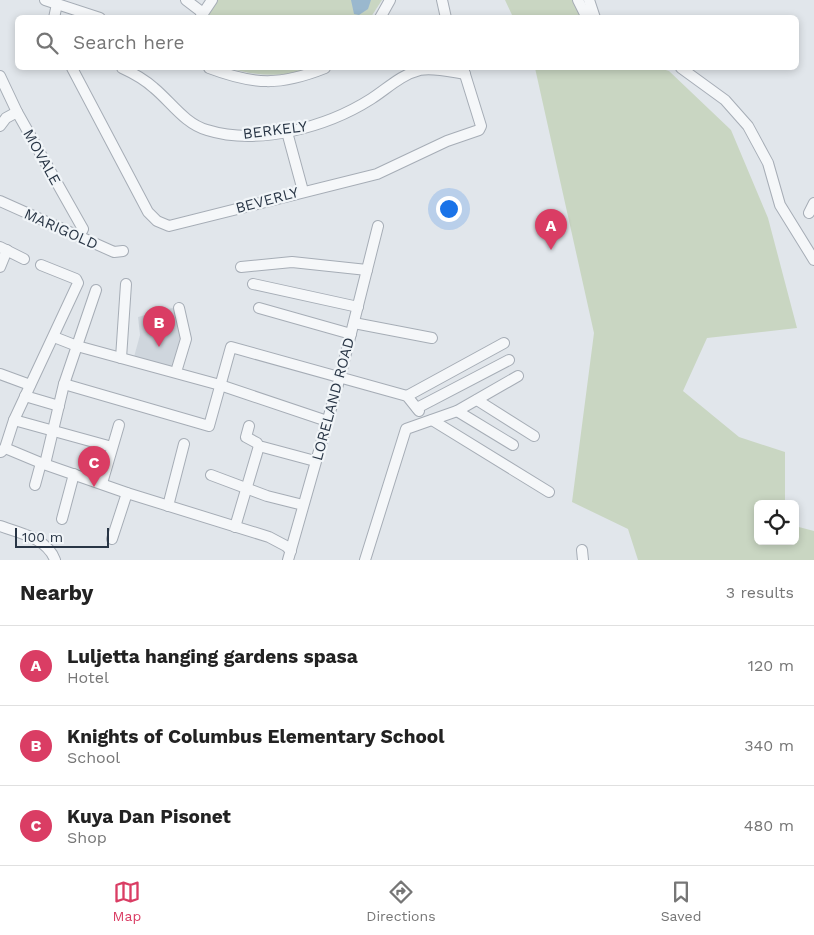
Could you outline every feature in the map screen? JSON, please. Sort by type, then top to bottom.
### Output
[{"type":"street","points":[[45,0],[91,15]]},
{"type":"street","points":[[186,0],[201,15]]},
{"type":"street","points":[[203,15],[212,0]]},
{"type":"street","points":[[382,15],[390,0]]},
{"type":"street","points":[[442,0],[445,15]]},
{"type":"street","points":[[578,0],[586,15]]},
{"type":"street","points":[[589,0],[595,15]]},
{"type":"street","points":[[55,15],[57,4]]},
{"type":"street","name":"BEVERLY","points":[[73,70],[148,212],[157,221],[169,226],[377,174],[447,140],[479,130],[481,126],[464,71]]},
{"type":"street","name":"BERKELY","points":[[125,70],[154,88],[190,122],[206,130],[238,136],[287,132],[321,123],[348,112],[371,99],[400,78],[421,70],[464,71]]},
{"type":"street","points":[[215,70],[240,78],[278,82],[299,78],[320,70]]},
{"type":"street","points":[[684,70],[725,100],[748,126],[768,163],[780,205],[810,252]]},
{"type":"street","name":"MOVALE","points":[[0,76],[17,112],[83,229],[79,236]]},
{"type":"street","points":[[0,126],[6,118],[17,112]]},
{"type":"street","points":[[287,132],[303,191]]},
{"type":"street","name":"MARIGOLD","points":[[0,201],[114,252],[123,251]]},
{"type":"street","points":[[809,213],[814,203]]},
{"type":"street","name":"LORELAND ROAD","points":[[289,556],[340,377],[378,226]]},
{"type":"street","points":[[810,252],[814,238]]},
{"type":"street","points":[[0,267],[3,249],[24,259]]},
{"type":"street","points":[[241,266],[292,262],[367,270]]},
{"type":"street","points":[[41,265],[78,280],[54,337],[14,420],[3,450],[127,493],[269,537],[286,546],[289,556]]},
{"type":"street","points":[[121,358],[126,284]]},
{"type":"street","points":[[253,284],[358,307]]},
{"type":"street","points":[[35,485],[53,431],[64,384],[96,290]]},
{"type":"street","points":[[176,372],[186,339],[179,308]]},
{"type":"street","points":[[260,308],[351,334]]},
{"type":"street","points":[[354,323],[432,338]]},
{"type":"street","points":[[54,337],[77,346],[220,385],[327,421]]},
{"type":"street","points":[[407,396],[504,343]]},
{"type":"street","points":[[64,384],[209,426],[231,347],[407,396],[418,409],[510,360]]},
{"type":"street","points":[[0,374],[30,385]]},
{"type":"street","points":[[365,560],[406,429],[458,411],[518,376]]},
{"type":"street","points":[[25,396],[59,406]]},
{"type":"street","points":[[477,400],[534,436]]},
{"type":"street","points":[[458,411],[513,445]]},
{"type":"street","points":[[14,420],[112,447]]},
{"type":"street","points":[[432,420],[549,492]]},
{"type":"street","points":[[102,483],[118,424]]},
{"type":"street","points":[[249,426],[246,437],[257,442],[259,446],[316,461]]},
{"type":"street","points":[[168,506],[184,444]]},
{"type":"street","points":[[235,527],[259,446]]},
{"type":"street","points":[[62,519],[74,474]]},
{"type":"street","points":[[212,475],[267,496],[304,504]]},
{"type":"street","points":[[112,539],[127,493]]},
{"type":"street","points":[[0,526],[41,542],[49,548],[55,560]]},
{"type":"shaded area","points":[[176,307],[183,336],[176,369],[134,357],[140,335],[138,317]]},
{"type":"green space","points":[[217,0],[382,0],[372,15],[208,15]]},
{"type":"green space","points":[[505,0],[574,0],[583,15],[512,15]]},
{"type":"green space","points":[[238,70],[301,70],[278,75]]},
{"type":"green space","points":[[535,70],[666,70],[669,71],[731,130],[768,218],[797,328],[707,338],[683,391],[739,437],[785,452],[785,500],[754,500],[754,545],[799,545],[799,527],[814,531],[814,560],[638,560],[628,529],[572,502],[594,333]]},
{"type":"water","points":[[351,0],[371,0],[368,9],[359,15],[354,14]]},
{"type":"place","name":"Luljetta hanging gardens spasa","points":[[551,250]]},
{"type":"place","name":"Knights of Columbus Elementary School","points":[[159,347]]},
{"type":"place","name":"Kuya Dan Pisonet","points":[[94,487]]}]
